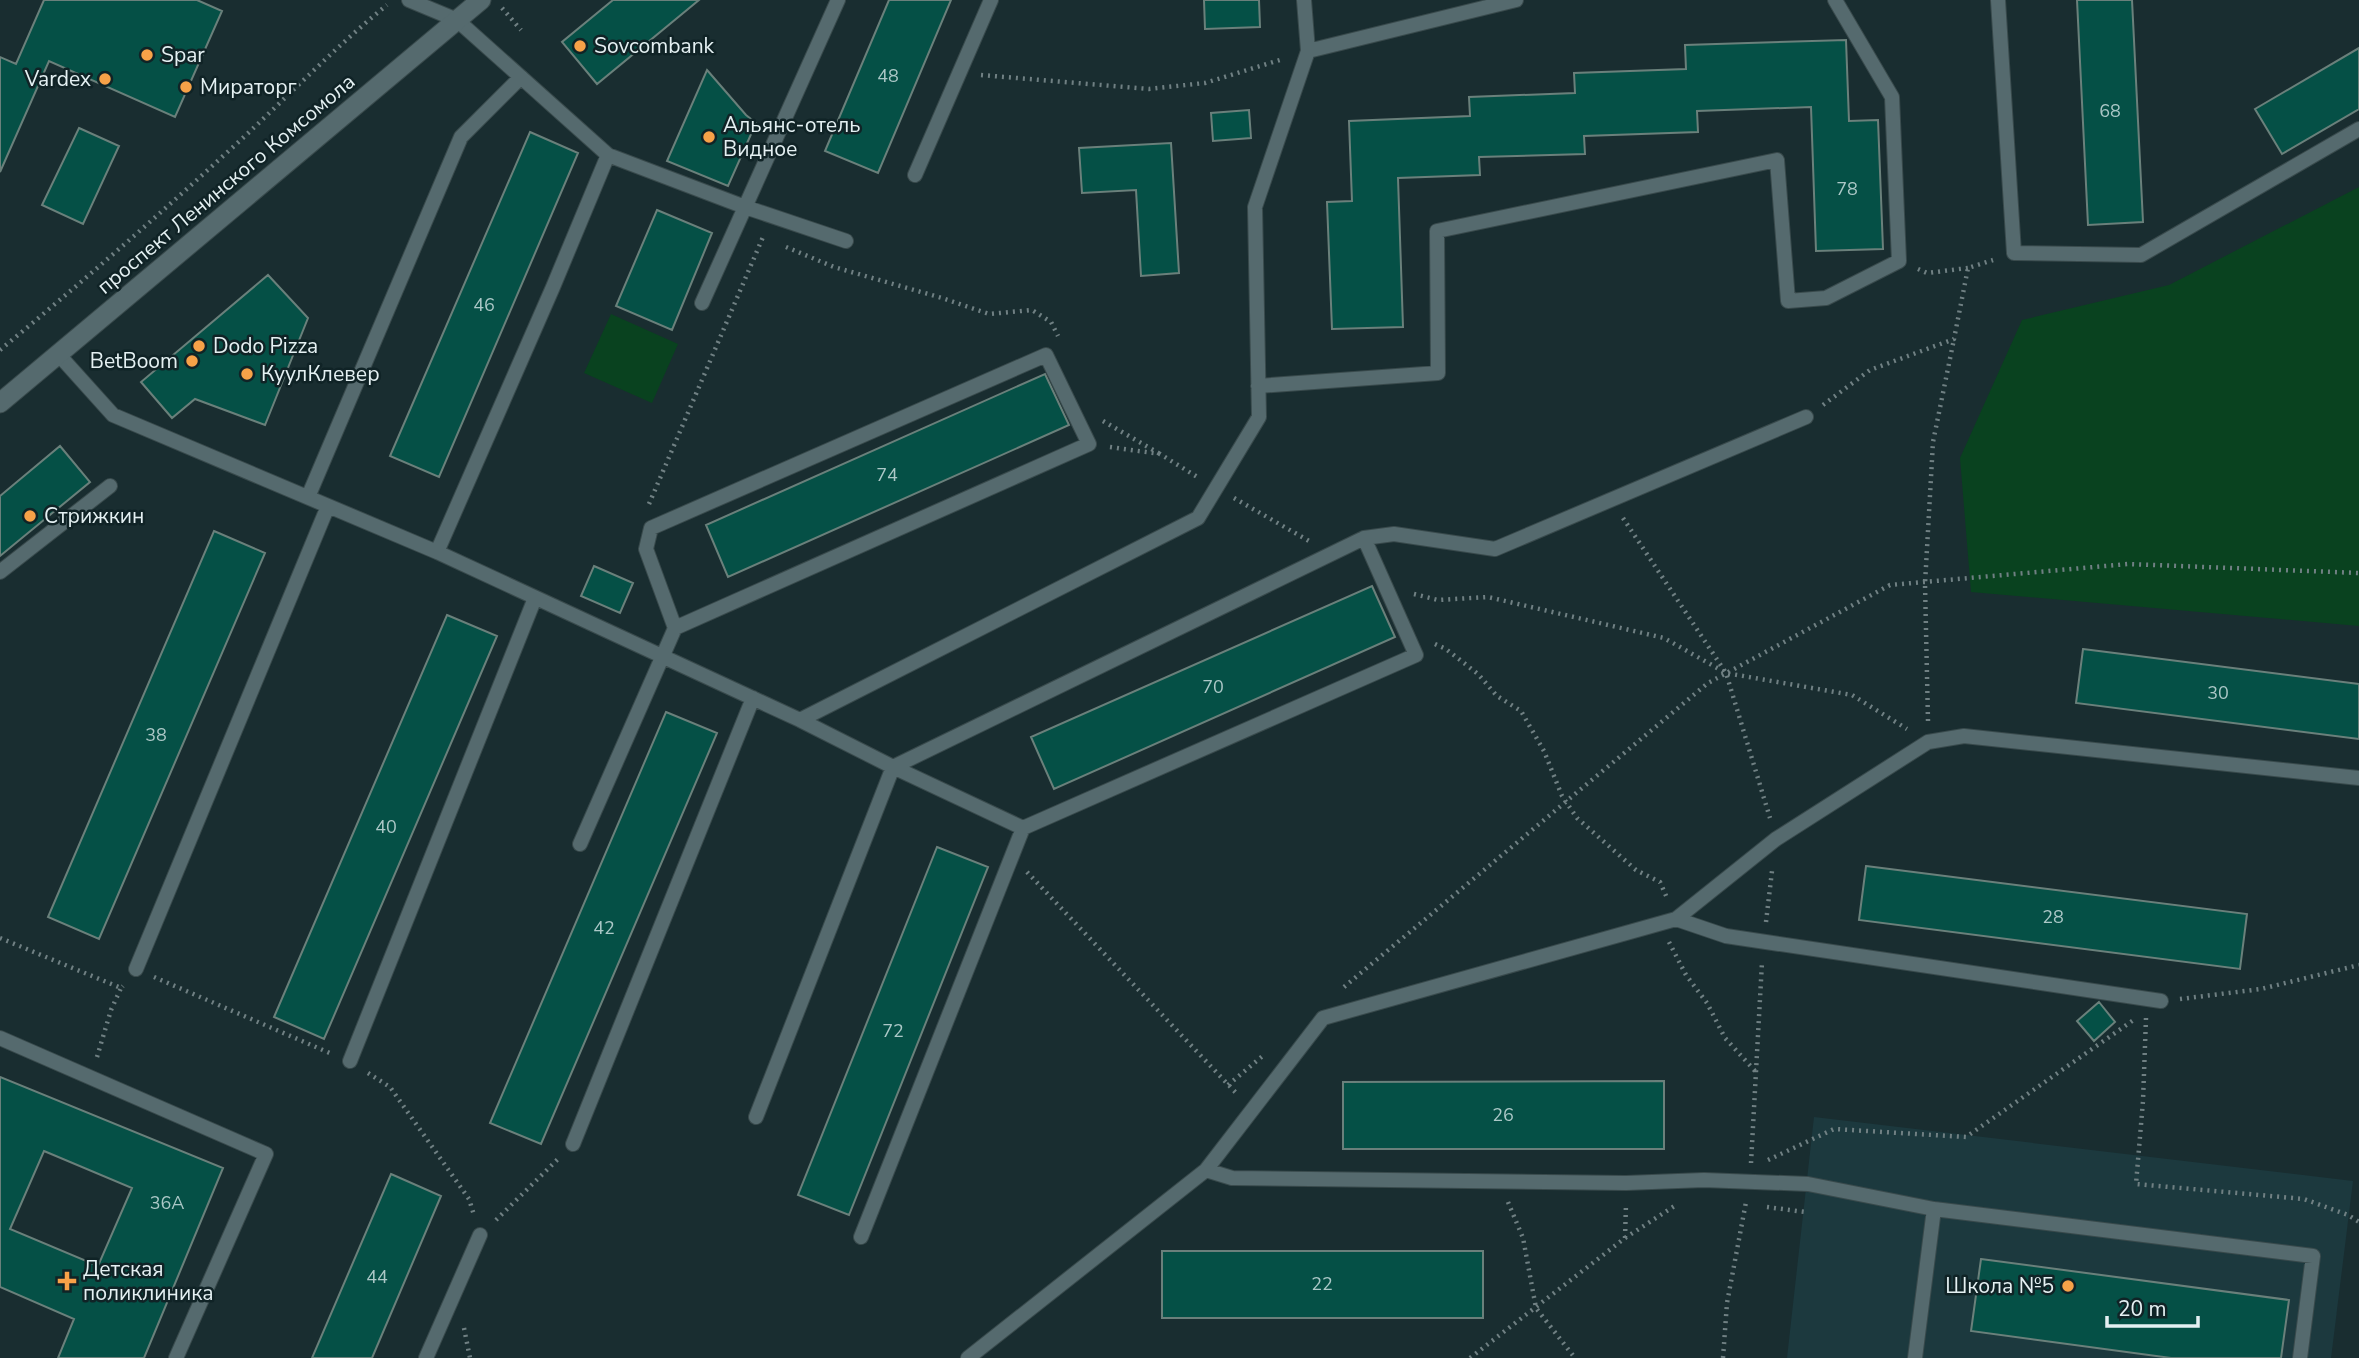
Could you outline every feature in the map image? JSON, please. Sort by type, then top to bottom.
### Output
[{"type":"main road","name":"проспект Ленинского Комсомола","points":[[0,403],[481,0]]},
{"type":"lane","points":[[409,0],[457,20],[608,155],[745,207],[846,241]]},
{"type":"lane","points":[[702,303],[838,0]]},
{"type":"lane","points":[[915,175],[991,0]]},
{"type":"lane","points":[[800,720],[1198,518],[1259,417],[1255,207],[1308,51],[1304,0]]},
{"type":"lane","points":[[1308,51],[1516,0]]},
{"type":"lane","points":[[1258,387],[1438,373],[1437,231],[1777,160],[1788,301],[1826,298],[1899,261],[1892,97],[1835,0]]},
{"type":"lane","points":[[1998,0],[2014,253],[2141,255],[2359,129]]},
{"type":"lane","points":[[308,497],[461,137],[521,77]]},
{"type":"lane","points":[[437,552],[554,287],[608,155]]},
{"type":"lane","points":[[59,355],[113,415],[437,552],[800,720],[1023,828]]},
{"type":"lane","points":[[580,844],[675,628],[1089,444],[1046,355],[651,528],[646,549],[675,628]]},
{"type":"lane","points":[[756,1117],[893,767],[1364,538],[1394,534],[1495,550],[1806,417]]},
{"type":"lane","points":[[0,572],[110,486]]},
{"type":"lane","points":[[136,969],[328,506]]},
{"type":"lane","points":[[861,1237],[1023,828],[1416,655],[1364,538]]},
{"type":"lane","points":[[350,1061],[535,598]]},
{"type":"lane","points":[[573,1144],[753,698]]},
{"type":"lane","points":[[973,1357],[1206,1170],[1323,1018],[1676,919],[1776,839],[1928,742],[1964,736],[2359,778]]},
{"type":"lane","points":[[1676,919],[1726,936],[2161,1001]]},
{"type":"lane","points":[[0,1038],[266,1154],[176,1358]]},
{"type":"lane","points":[[1206,1170],[1232,1178],[1626,1182],[1704,1180],[1808,1184],[1934,1209],[2313,1256],[2300,1358]]},
{"type":"lane","points":[[1915,1358],[1934,1209]]},
{"type":"lane","points":[[426,1358],[480,1235]]},
{"type":"path","points":[[0,350],[73,290],[223,156],[348,37],[393,0]]},
{"type":"path","points":[[495,0],[521,30]]},
{"type":"path","points":[[959,73],[1149,89],[1205,83],[1308,51]]},
{"type":"path","points":[[651,528],[649,506],[763,237],[834,267],[989,314],[1032,310],[1051,322],[1063,347]]},
{"type":"path","points":[[1927,273],[1968,268],[2014,253]]},
{"type":"path","points":[[1928,742],[1925,584],[1933,442],[1968,268]]},
{"type":"path","points":[[1806,417],[1870,370],[1954,339]]},
{"type":"path","points":[[1102,420],[1160,454]]},
{"type":"path","points":[[1335,995],[1708,683],[1890,585],[2129,564],[2359,573]]},
{"type":"path","points":[[1385,587],[1437,600],[1488,597],[1664,638],[1726,673],[1852,695],[1928,742]]},
{"type":"path","points":[[1405,630],[1446,649],[1478,674],[1497,696],[1521,711],[1538,740],[1562,796],[1577,818],[1636,870],[1660,882],[1676,919],[1668,940],[1725,1038],[1756,1072]]},
{"type":"path","points":[[1012,856],[1252,1110]]},
{"type":"path","points":[[0,938],[121,988]]},
{"type":"path","points":[[2161,1001],[2261,989],[2359,965]]},
{"type":"path","points":[[91,1078],[111,1010],[121,988],[136,969],[350,1061],[390,1087],[469,1199],[480,1235],[573,1144]]},
{"type":"path","points":[[1751,1167],[1834,1129],[1966,1137],[2146,1012],[2143,1101],[2136,1184],[2304,1199],[2348,1215],[2359,1222]]},
{"type":"path","points":[[1228,1085],[1271,1049]]},
{"type":"path","points":[[1501,1181],[1523,1238],[1536,1308],[1575,1358]]},
{"type":"path","points":[[1625,1238],[1626,1182]]},
{"type":"path","points":[[1470,1358],[1625,1238],[1682,1200]]},
{"type":"shaded area","name":"Школа №5","points":[[1814,1117],[2353,1181],[2331,1358],[1787,1358]]},
{"type":"green space","points":[[2359,187],[2359,626],[1971,592],[1960,458],[2022,320],[2169,285]]},
{"type":"green space","points":[[611,314],[678,344],[652,403],[584,373]]},
{"type":"building","points":[[44,0],[197,0],[222,11],[175,117],[49,61],[0,172],[0,57],[16,64]]},
{"type":"building","points":[[613,0],[699,0],[597,84],[562,42]]},
{"type":"building","points":[[889,0],[951,0],[878,173],[825,151]]},
{"type":"building","points":[[1204,0],[1259,0],[1260,27],[1205,29]]},
{"type":"building","points":[[2077,0],[2132,0],[2143,222],[2088,225]]},
{"type":"building","points":[[1846,40],[1849,121],[1878,120],[1883,249],[1816,251],[1811,107],[1697,111],[1698,132],[1584,136],[1585,154],[1479,157],[1480,175],[1398,178],[1403,327],[1332,329],[1327,202],[1352,201],[1349,121],[1470,116],[1469,97],[1575,93],[1574,73],[1686,69],[1685,45]]},
{"type":"building","points":[[2359,48],[2359,109],[2282,154],[2255,109]]},
{"type":"building","points":[[707,70],[756,123],[728,186],[667,161]]},
{"type":"building","points":[[1249,110],[1251,138],[1213,141],[1211,113]]},
{"type":"building","points":[[79,128],[119,146],[83,224],[42,205]]},
{"type":"building","points":[[530,132],[578,153],[439,477],[390,456]]},
{"type":"building","points":[[1171,143],[1179,273],[1141,276],[1136,190],[1082,193],[1079,148]]},
{"type":"building","points":[[657,210],[712,233],[672,330],[616,306]]},
{"type":"building","points":[[268,275],[308,318],[265,425],[195,399],[172,418],[141,382]]},
{"type":"building","points":[[1045,374],[1069,425],[728,577],[706,525]]},
{"type":"building","points":[[60,446],[90,482],[0,556],[0,496]]},
{"type":"building","points":[[214,531],[265,553],[99,939],[48,917]]},
{"type":"building","points":[[594,566],[633,583],[620,613],[581,596]]},
{"type":"building","points":[[1372,586],[1395,637],[1054,789],[1031,737]]},
{"type":"building","points":[[447,615],[497,636],[324,1039],[274,1017]]},
{"type":"building","points":[[2083,649],[2359,684],[2359,739],[2076,703]]},
{"type":"building","points":[[666,712],[717,733],[541,1144],[490,1123]]},
{"type":"building","points":[[937,847],[988,867],[849,1215],[798,1195]]},
{"type":"building","points":[[1866,866],[2247,914],[2240,969],[1859,920]]},
{"type":"building","points":[[2099,1002],[2115,1022],[2094,1041],[2077,1021]]},
{"type":"building","points":[[0,1077],[223,1168],[144,1358],[58,1358],[74,1319],[0,1287]],"holes":[[[44,1151],[132,1188],[98,1266],[10,1229]]]},
{"type":"building","points":[[1664,1081],[1664,1149],[1343,1149],[1343,1082]]},
{"type":"building","points":[[391,1174],[441,1196],[372,1358],[312,1358]]},
{"type":"building","points":[[1162,1251],[1483,1251],[1483,1318],[1162,1318]]},
{"type":"building","points":[[1981,1259],[2289,1300],[2281,1358],[2171,1358],[1971,1331]]},
{"type":"place","name":"Sovcombank","points":[[580,46]]},
{"type":"place","name":"Spar","points":[[147,55]]},
{"type":"place","name":"Vardex","points":[[105,79]]},
{"type":"place","name":"Мираторг","points":[[186,87]]},
{"type":"place","name":"Альянс-отель Видное","points":[[709,137]]},
{"type":"place","name":"Dodo Pizza","points":[[199,346]]},
{"type":"place","name":"BetBoom","points":[[192,361]]},
{"type":"place","name":"КуулКлевер","points":[[247,374]]},
{"type":"place","name":"Стрижкин","points":[[30,516]]},
{"type":"place","name":"Детская поликлиника","points":[[67,1281]]},
{"type":"place","name":"Школа №5","points":[[2068,1286]]}]
